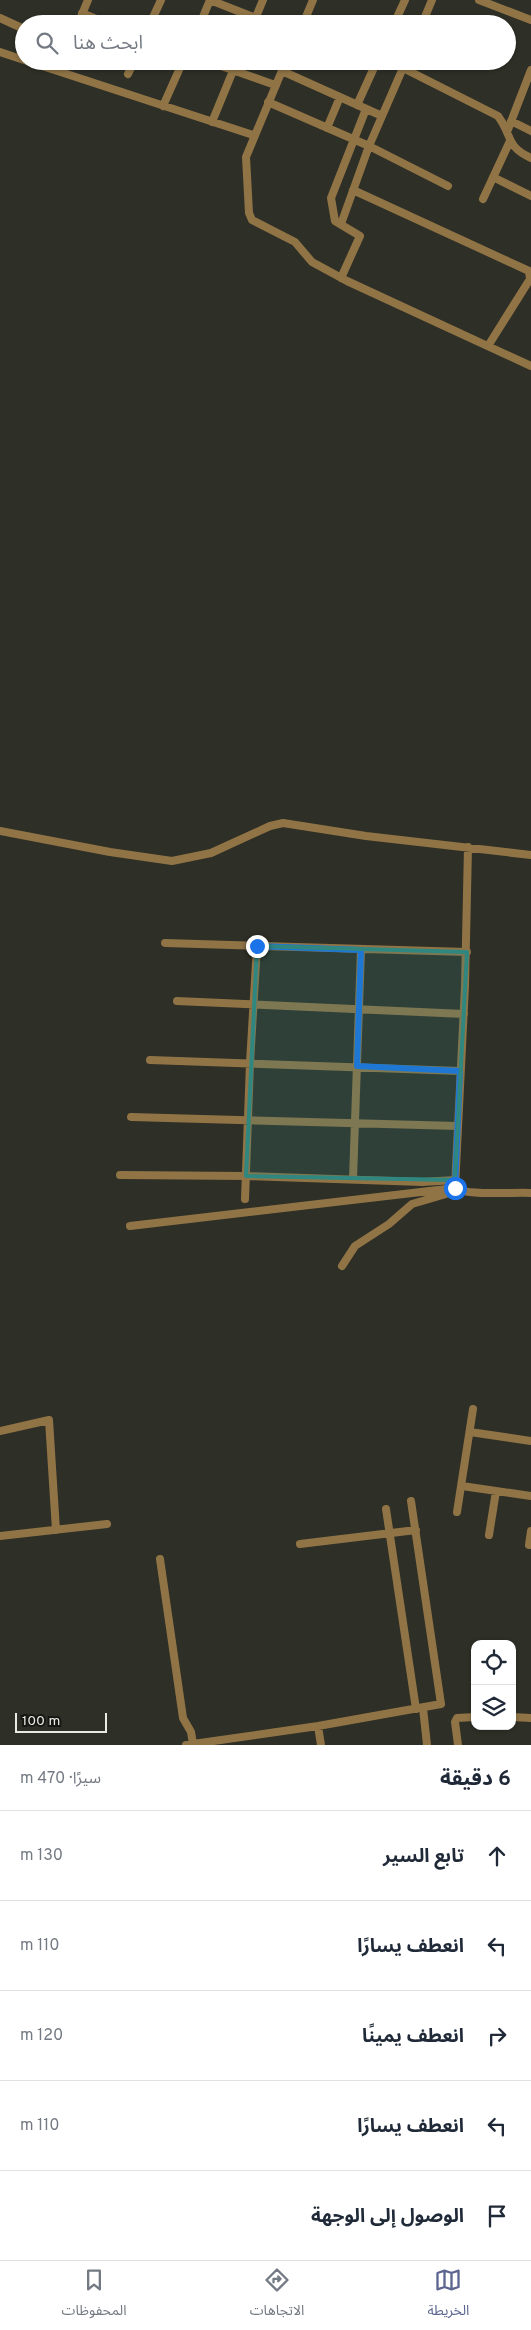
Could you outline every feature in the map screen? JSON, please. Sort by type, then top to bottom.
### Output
[{"type":"street","points":[[82,14],[88,0]]},
{"type":"street","points":[[154,15],[161,0]]},
{"type":"street","points":[[204,15],[210,0],[241,15]]},
{"type":"street","points":[[257,15],[263,0]]},
{"type":"street","points":[[307,15],[313,0]]},
{"type":"street","points":[[398,15],[405,0]]},
{"type":"street","points":[[426,15],[432,0]]},
{"type":"street","points":[[479,0],[491,2],[531,20]]},
{"type":"street","points":[[0,18],[15,25]]},
{"type":"street","points":[[0,52],[15,57]]},
{"type":"street","points":[[53,70],[253,135]]},
{"type":"street","points":[[128,74],[130,70]]},
{"type":"street","points":[[163,106],[179,70]]},
{"type":"street","points":[[212,122],[233,70],[275,85]]},
{"type":"street","points":[[358,105],[373,70]]},
{"type":"street","points":[[341,224],[369,146],[401,70]]},
{"type":"street","points":[[415,70],[492,111],[498,116],[516,150],[531,158]]},
{"type":"street","points":[[507,132],[531,70]]},
{"type":"street","points":[[382,116],[282,71],[253,135],[246,156],[250,216],[257,223],[295,242],[312,262],[341,278],[531,366]]},
{"type":"street","points":[[327,128],[340,97]]},
{"type":"street","points":[[268,102],[369,146],[448,186]]},
{"type":"street","points":[[341,278],[360,236],[334,218],[332,198],[366,108]]},
{"type":"street","points":[[511,121],[531,131]]},
{"type":"street","points":[[483,199],[510,140]]},
{"type":"street","points":[[493,177],[531,196]]},
{"type":"street","points":[[353,190],[529,271],[530,279],[488,346]]},
{"type":"street","points":[[0,831],[110,852],[172,861],[211,853],[278,823],[531,855]]},
{"type":"street","points":[[342,1266],[350,1252],[361,1240],[389,1224],[416,1202],[446,1194],[452,1186],[458,1126],[467,952],[468,847]]},
{"type":"street","points":[[165,943],[467,952]]},
{"type":"street","points":[[245,1199],[257,946]]},
{"type":"street","points":[[353,1179],[361,950]]},
{"type":"street","points":[[177,1001],[253,1006],[464,1014]]},
{"type":"street","points":[[150,1060],[460,1071]]},
{"type":"street","points":[[131,1117],[354,1125],[458,1126]]},
{"type":"street","points":[[120,1175],[246,1176],[422,1182],[452,1186],[459,1191],[531,1193]]},
{"type":"street","points":[[130,1226],[452,1186]]},
{"type":"street","points":[[414,1192],[416,1202]]},
{"type":"street","points":[[457,1512],[473,1409]]},
{"type":"street","points":[[0,1431],[49,1420],[56,1530]]},
{"type":"street","points":[[470,1432],[531,1441]]},
{"type":"street","points":[[462,1486],[531,1496]]},
{"type":"street","points":[[489,1535],[496,1491]]},
{"type":"street","points":[[160,1559],[183,1718],[191,1732],[190,1744],[318,1726],[440,1705],[442,1701],[411,1501]]},
{"type":"street","points":[[386,1509],[428,1745]]},
{"type":"street","points":[[0,1536],[107,1524]]},
{"type":"street","points":[[300,1544],[416,1530]]},
{"type":"street","points":[[529,1545],[531,1531]]},
{"type":"street","points":[[458,1745],[455,1722],[457,1718],[471,1717]]},
{"type":"street","points":[[516,1718],[531,1718]]},
{"type":"street","points":[[318,1726],[320,1745]]},
{"type":"highlighted area","points":[[257,946],[467,952],[455,1180],[246,1176]]},
{"type":"route","points":[[257,946],[361,950],[357,1066],[460,1071],[455,1188]]}]
